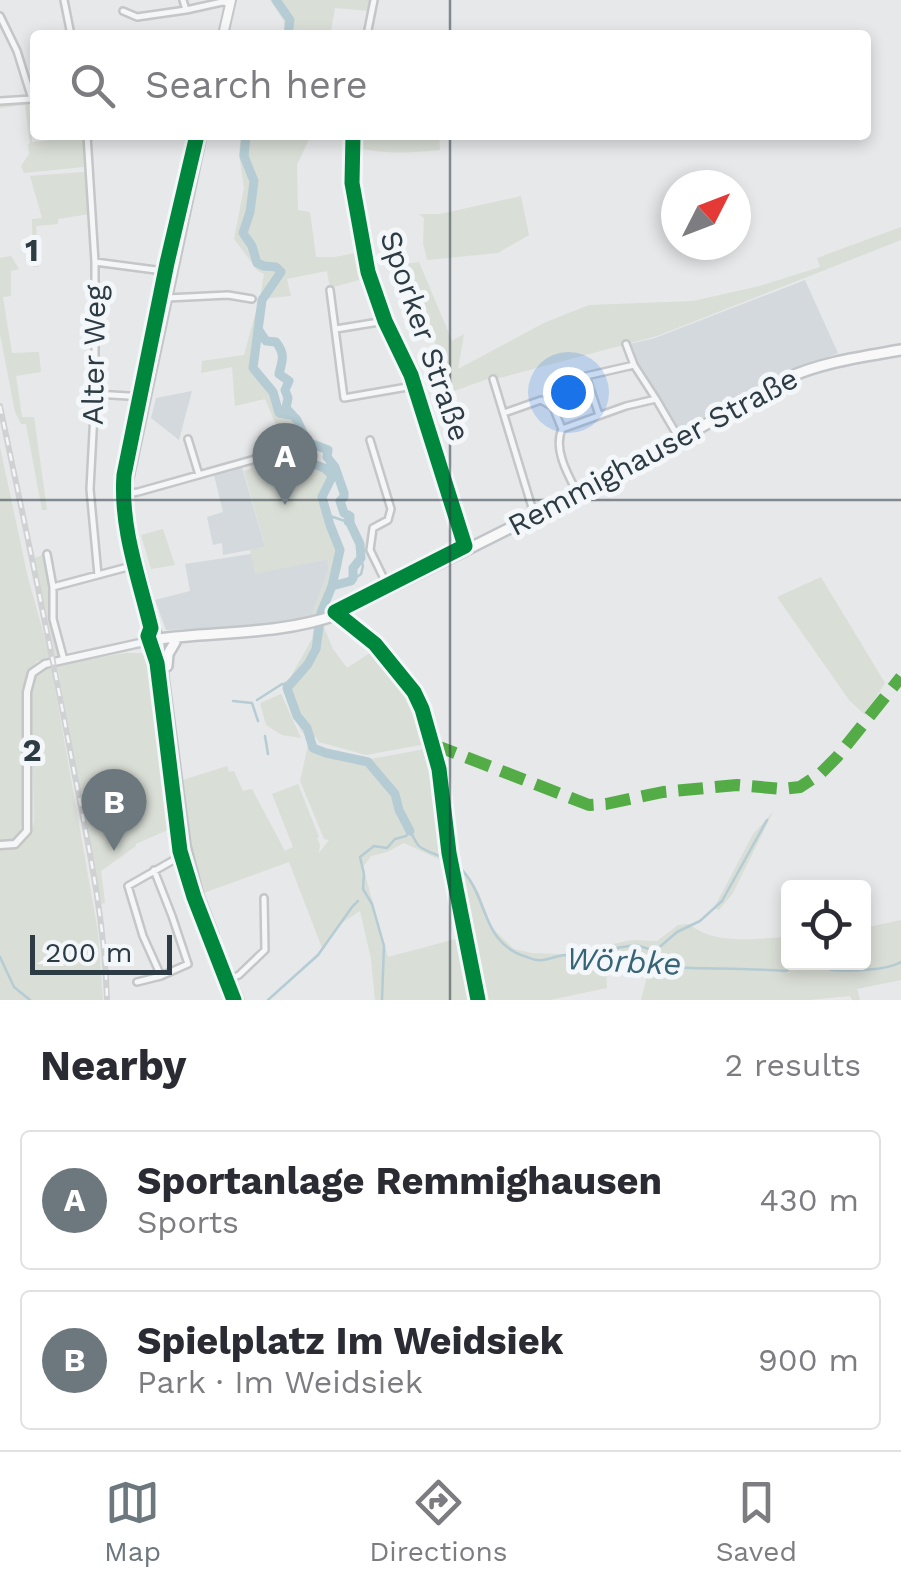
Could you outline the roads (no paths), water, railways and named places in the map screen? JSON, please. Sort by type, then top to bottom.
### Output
[{"type":"main road","points":[[224,30],[230,2]]},
{"type":"main road","points":[[201,140],[126,494],[129,524],[159,645],[186,853],[213,940],[238,1000]]},
{"type":"main road","name":"Remmighauser Straße","points":[[159,645],[277,629],[340,614],[535,517],[808,368],[901,350]]},
{"type":"main road","points":[[165,693],[167,659],[180,640]]},
{"type":"street","points":[[64,0],[70,30]]},
{"type":"street","points":[[183,0],[186,10]]},
{"type":"street","points":[[367,30],[374,0]]},
{"type":"street","points":[[123,10],[137,18],[230,2]]},
{"type":"street","points":[[0,16],[30,90]]},
{"type":"street","points":[[0,101],[30,99]]},
{"type":"street","name":"Alter Weg","points":[[87,140],[95,262],[90,490],[98,575]]},
{"type":"street","name":"Sporker Straße","points":[[353,140],[352,183],[368,272],[414,386],[467,550]]},
{"type":"street","points":[[95,262],[172,272]]},
{"type":"street","points":[[330,290],[344,398],[414,386]]},
{"type":"street","points":[[166,298],[252,299]]},
{"type":"street","points":[[336,330],[385,321]]},
{"type":"street","points":[[626,344],[634,365],[680,440]]},
{"type":"street","points":[[599,416],[586,376],[634,365]]},
{"type":"street","points":[[493,379],[535,517]]},
{"type":"street","points":[[95,394],[144,397]]},
{"type":"street","points":[[578,494],[563,463],[558,436],[562,429],[656,399]]},
{"type":"street","points":[[504,413],[546,401],[553,407],[562,429]]},
{"type":"street","points":[[188,440],[198,476]]},
{"type":"street","points":[[370,440],[391,509],[388,520],[373,528],[370,550],[388,589]]},
{"type":"street","points":[[126,494],[266,456]]},
{"type":"street","points":[[47,554],[54,619],[64,660]]},
{"type":"street","points":[[53,588],[140,564]]},
{"type":"street","points":[[340,614],[375,644],[419,702],[439,770],[450,858],[478,1000]]},
{"type":"street","points":[[0,844],[16,844],[27,831],[29,680],[39,666],[134,645],[159,645]]},
{"type":"street","points":[[162,976],[142,936],[128,886],[186,853]]},
{"type":"street","points":[[136,982],[188,964],[154,870]]},
{"type":"street","points":[[230,979],[240,975],[265,950],[264,898]]},
{"type":"waterway","points":[[276,0],[290,20],[289,30]]},
{"type":"waterway","points":[[246,140],[244,156],[254,181],[243,233],[257,263],[281,272],[262,300],[253,368],[273,392],[279,413],[291,415]]},
{"type":"waterway","points":[[258,329],[266,341],[276,342],[281,351],[279,374],[289,381],[286,408],[297,420],[307,442],[328,450],[327,457],[344,493],[340,501],[344,513],[350,516],[360,544],[361,558],[353,568],[353,578],[332,586],[321,613],[316,649],[287,688],[313,748],[368,762],[395,794],[410,831]]},
{"type":"waterway","points":[[307,442],[309,458],[332,477],[322,497],[340,550],[332,586]]},
{"type":"waterway","points":[[326,469],[329,460]]},
{"type":"waterway","points":[[327,515],[345,521]]},
{"type":"waterway","points":[[346,515],[345,523],[352,529]]},
{"type":"waterway","points":[[351,581],[361,574],[361,558]]},
{"type":"waterway","points":[[284,684],[292,682]]},
{"type":"waterway","points":[[257,700],[282,684],[289,685]]},
{"type":"waterway","points":[[233,701],[252,703],[258,721]]},
{"type":"waterway","points":[[265,736],[268,754]]},
{"type":"waterway","points":[[598,957],[610,949],[636,945],[655,951],[677,932],[700,921],[722,901],[767,820]]},
{"type":"waterway","name":"Wörbke","points":[[382,1000],[384,946],[372,904],[363,889],[360,857],[374,846],[387,848],[410,831],[421,848],[454,863],[469,879],[500,941],[534,960],[565,955],[587,961],[625,959],[658,967],[786,971],[817,966],[867,970],[901,962]]},
{"type":"waterway","points":[[268,1000],[318,955],[358,901]]},
{"type":"waterway","points":[[0,957],[14,987],[30,1000]]},
{"type":"railway","points":[[0,406],[90,853],[107,1000]]},
{"type":"place","name":"Sportanlage Remmighausen","points":[[285,505]]},
{"type":"place","name":"Spielplatz Im Weidsiek","points":[[114,851]]}]
